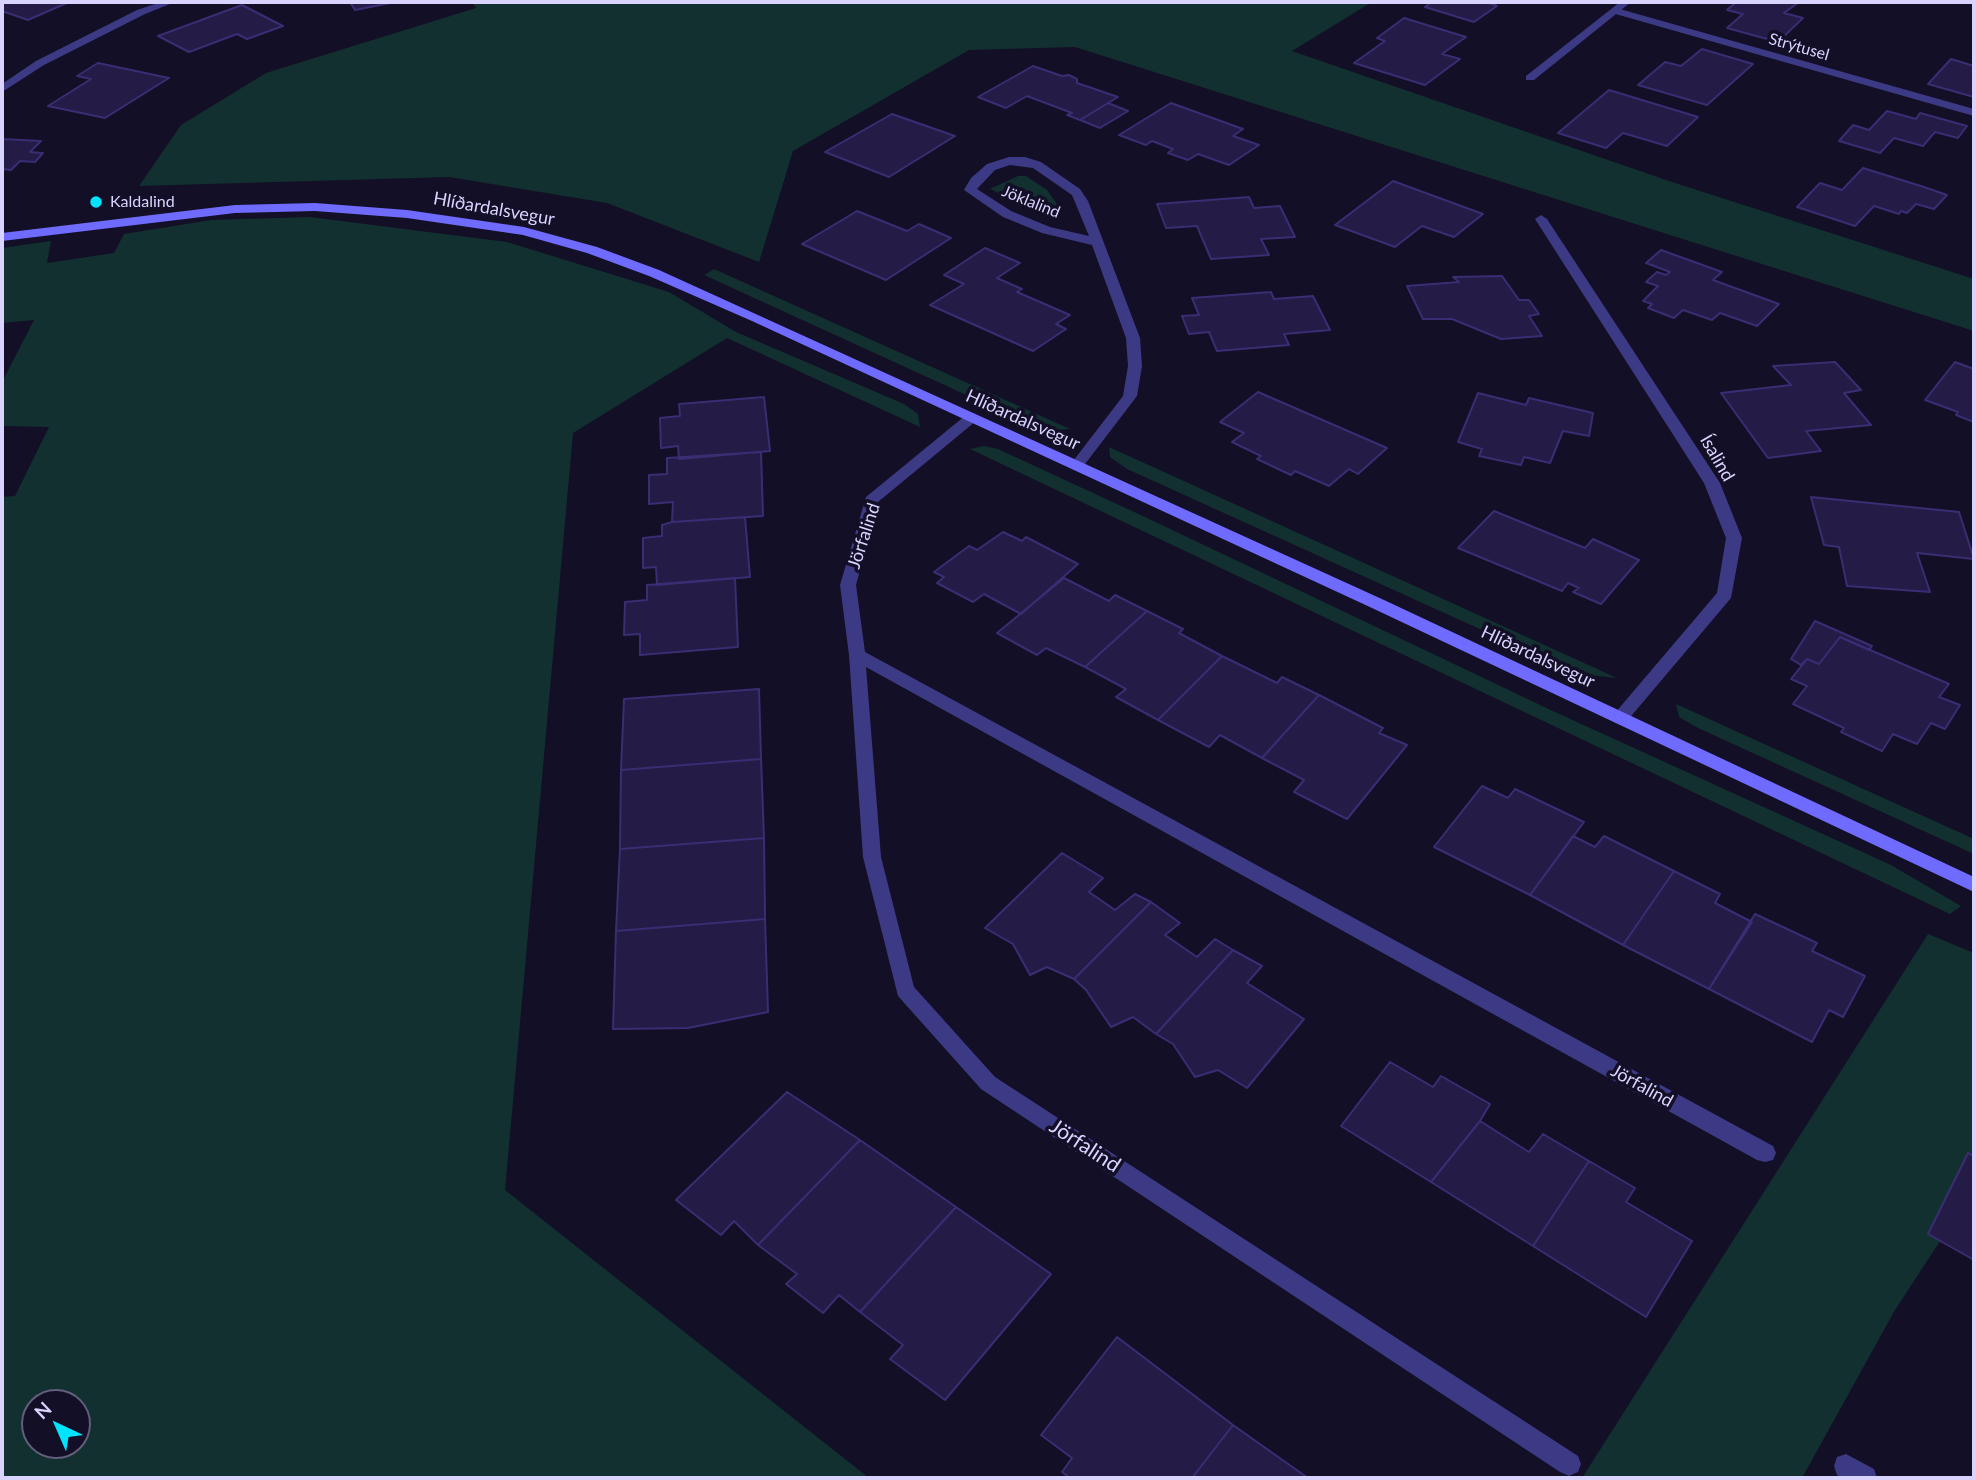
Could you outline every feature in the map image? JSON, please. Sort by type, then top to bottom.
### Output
[{"type":"street","points":[[2,89],[40,63],[141,12],[170,2]]},
{"type":"street","points":[[1530,78],[1626,2]]},
{"type":"street","name":"Strýtusel","points":[[1616,11],[1974,113]]},
{"type":"street","name":"Jöklalind","points":[[1077,465],[1130,396],[1135,366],[1133,338],[1097,242],[1076,192],[1037,165],[1009,161],[991,167],[975,181],[970,190],[1007,214],[1046,230],[1097,242]]},
{"type":"street","name":"Hlíðardalsvegur","points":[[2,237],[235,209],[314,207],[407,214],[524,231],[592,250],[654,272],[1077,465],[1974,885]]},
{"type":"street","name":"Ísalind","points":[[1541,219],[1712,483],[1734,538],[1725,594],[1621,718]]},
{"type":"street","name":"Jörfalind","points":[[971,418],[872,500],[848,585],[858,655],[872,857],[905,990],[988,1083],[1569,1464]]},
{"type":"street","name":"Jörfalind","points":[[858,655],[1765,1153]]},
{"type":"green space","points":[[472,2],[1372,2],[1292,51],[1669,181],[1974,279],[1974,331],[1075,47],[969,50],[793,151],[759,262],[607,203],[449,177],[139,186],[181,125],[266,73],[476,8]]},
{"type":"green space","points":[[1018,176],[1026,176],[1047,190],[1059,207],[1038,211],[990,189]]},
{"type":"green space","points":[[310,217],[507,242],[669,292],[736,332],[904,404],[918,414],[920,427],[727,338],[573,433],[505,1190],[869,1478],[2,1478],[2,497],[15,496],[49,427],[2,426],[2,382],[34,320],[2,323],[2,248],[51,241],[47,263],[114,253],[124,234],[211,220]]},
{"type":"green space","points":[[714,269],[1070,429],[1045,431],[704,275]]},
{"type":"green space","points":[[984,446],[998,449],[1555,712],[1891,865],[1961,906],[1950,914],[970,449]]},
{"type":"green space","points":[[1109,447],[1617,678],[1579,674],[1127,469],[1110,457]]},
{"type":"green space","points":[[1676,704],[1974,839],[1974,854],[1698,728],[1679,717]]},
{"type":"green space","points":[[1928,934],[1974,953],[1974,1236],[1950,1226],[1895,1310],[1802,1478],[1582,1478]]},
{"type":"building","points":[[2,2],[69,2],[28,20],[2,11]]},
{"type":"building","points":[[350,2],[395,2],[355,10]]},
{"type":"building","points":[[1432,2],[1487,2],[1497,6],[1474,22],[1425,7]]},
{"type":"building","points":[[1736,2],[1799,2],[1784,13],[1803,18],[1778,42],[1727,28],[1743,14],[1727,10]]},
{"type":"building","points":[[242,5],[283,26],[247,39],[237,34],[189,52],[158,36]]},
{"type":"building","points":[[1404,18],[1466,37],[1442,54],[1460,59],[1425,85],[1354,63],[1385,41],[1377,38]]},
{"type":"building","points":[[1702,49],[1753,64],[1707,105],[1638,85],[1665,62],[1681,66]]},
{"type":"building","points":[[1951,59],[1974,66],[1974,97],[1928,84]]},
{"type":"building","points":[[98,63],[169,78],[105,118],[48,106],[91,79],[77,76]]},
{"type":"building","points":[[1033,66],[1062,76],[1069,75],[1077,79],[1077,83],[1118,97],[1080,120],[1067,115],[1072,113],[1027,96],[1006,108],[978,97]]},
{"type":"building","points":[[1609,90],[1698,117],[1667,146],[1623,133],[1606,148],[1558,133]]},
{"type":"building","points":[[1108,103],[1128,111],[1100,128],[1080,120]]},
{"type":"building","points":[[1171,103],[1243,129],[1233,136],[1259,145],[1229,165],[1198,154],[1188,160],[1168,153],[1173,149],[1152,141],[1146,145],[1119,135]]},
{"type":"building","points":[[1887,111],[1916,119],[1920,113],[1967,126],[1958,138],[1935,132],[1923,146],[1894,138],[1880,153],[1839,141],[1853,125],[1869,130]]},
{"type":"building","points":[[892,114],[955,136],[889,177],[825,152]]},
{"type":"building","points":[[2,139],[41,141],[30,152],[43,153],[35,162],[20,161],[11,170],[2,169]]},
{"type":"building","points":[[1863,168],[1947,195],[1934,209],[1916,204],[1907,213],[1901,211],[1899,214],[1874,206],[1855,226],[1797,207],[1820,183],[1842,190]]},
{"type":"building","points":[[1393,181],[1483,214],[1454,237],[1422,226],[1395,247],[1335,225]]},
{"type":"building","points":[[1249,197],[1254,208],[1280,206],[1295,237],[1261,239],[1269,255],[1211,259],[1197,226],[1166,228],[1157,204]]},
{"type":"building","points":[[857,211],[907,231],[919,224],[951,238],[886,280],[802,244]]},
{"type":"building","points":[[985,248],[1020,263],[997,278],[1022,289],[1017,292],[1070,315],[1056,324],[1066,329],[1033,351],[930,305],[964,284],[944,275]]},
{"type":"building","points":[[1661,250],[1722,272],[1713,280],[1779,304],[1757,326],[1720,313],[1712,320],[1683,310],[1674,318],[1648,308],[1652,304],[1643,301],[1658,286],[1646,282],[1657,272],[1666,275],[1670,272],[1646,263]]},
{"type":"building","points":[[1502,276],[1519,300],[1529,300],[1539,314],[1529,316],[1542,336],[1501,339],[1452,319],[1423,319],[1407,286],[1459,282],[1453,277]]},
{"type":"building","points":[[1271,292],[1274,299],[1313,296],[1330,330],[1284,334],[1289,345],[1217,351],[1209,332],[1189,334],[1182,316],[1199,315],[1192,298]]},
{"type":"building","points":[[1835,362],[1861,390],[1844,393],[1871,425],[1806,431],[1821,451],[1768,458],[1721,393],[1791,385],[1773,366]]},
{"type":"building","points":[[1955,362],[1974,369],[1974,422],[1956,415],[1958,412],[1925,400]]},
{"type":"building","points":[[1258,392],[1387,448],[1358,474],[1349,469],[1329,486],[1295,471],[1291,475],[1257,459],[1261,456],[1232,442],[1244,433],[1220,422]]},
{"type":"building","points":[[1478,393],[1526,405],[1529,398],[1593,413],[1589,436],[1563,431],[1550,463],[1524,457],[1521,465],[1479,456],[1482,449],[1458,442]]},
{"type":"building","points":[[764,397],[770,451],[679,459],[678,446],[661,448],[660,418],[680,416],[679,404]]},
{"type":"building","points":[[761,452],[763,516],[672,522],[673,502],[649,504],[649,475],[667,474],[667,458]]},
{"type":"building","points":[[1811,497],[1959,512],[1974,559],[1917,553],[1930,592],[1847,586],[1839,547],[1824,545]]},
{"type":"building","points":[[1494,511],[1585,548],[1593,539],[1639,560],[1601,604],[1573,592],[1579,588],[1568,583],[1562,591],[1458,548]]},
{"type":"building","points":[[745,517],[750,577],[657,585],[656,567],[643,568],[643,538],[662,536],[662,525]]},
{"type":"building","points":[[1003,532],[1022,541],[1026,537],[1078,564],[1021,614],[984,594],[973,602],[937,583],[944,577],[934,572],[969,546],[977,550]]},
{"type":"building","points":[[735,578],[738,647],[640,655],[640,634],[624,635],[625,602],[647,600],[647,585]]},
{"type":"building","points":[[1064,578],[1109,601],[1115,595],[1147,611],[1085,667],[1046,648],[1037,655],[997,633]]},
{"type":"building","points":[[1147,611],[1183,629],[1179,633],[1222,656],[1158,720],[1116,697],[1126,689],[1085,667]]},
{"type":"building","points":[[1815,621],[1872,646],[1869,650],[1840,637],[1819,664],[1807,659],[1801,665],[1791,659]]},
{"type":"building","points":[[1840,637],[1949,684],[1939,697],[1960,705],[1945,729],[1931,723],[1917,744],[1893,734],[1882,751],[1841,732],[1844,728],[1793,704],[1807,686],[1791,679],[1807,659],[1819,664]]},
{"type":"building","points":[[1222,656],[1277,683],[1282,677],[1319,695],[1262,758],[1220,735],[1209,747],[1158,720]]},
{"type":"building","points":[[759,689],[761,759],[621,770],[624,699]]},
{"type":"building","points":[[1319,695],[1383,728],[1379,733],[1407,745],[1347,819],[1294,792],[1304,780],[1262,758]]},
{"type":"building","points":[[761,759],[764,838],[620,849],[621,770]]},
{"type":"building","points":[[1482,786],[1508,798],[1515,789],[1584,822],[1530,895],[1434,847]]},
{"type":"building","points":[[1573,836],[1595,847],[1604,836],[1674,871],[1623,945],[1530,895]]},
{"type":"building","points":[[764,838],[765,919],[616,931],[620,849]]},
{"type":"building","points":[[1062,853],[1103,878],[1089,892],[1115,910],[1135,894],[1151,902],[1074,979],[1047,967],[1030,975],[1013,944],[985,928]]},
{"type":"building","points":[[1674,871],[1720,894],[1715,903],[1752,922],[1709,989],[1623,945]]},
{"type":"building","points":[[1151,902],[1180,923],[1165,935],[1197,957],[1215,939],[1233,950],[1156,1034],[1133,1017],[1111,1027],[1086,990],[1074,979]]},
{"type":"building","points":[[1755,914],[1817,943],[1812,951],[1865,976],[1843,1017],[1829,1010],[1812,1042],[1709,989]]},
{"type":"building","points":[[765,919],[768,1012],[688,1028],[613,1029],[616,931]]},
{"type":"building","points":[[1233,950],[1262,966],[1247,983],[1304,1019],[1247,1088],[1218,1070],[1195,1077],[1173,1044],[1156,1034]]},
{"type":"building","points":[[1390,1062],[1433,1087],[1441,1076],[1490,1104],[1480,1121],[1431,1182],[1341,1126]]},
{"type":"building","points":[[787,1092],[860,1140],[758,1245],[734,1221],[721,1235],[676,1200]]},
{"type":"building","points":[[1480,1121],[1529,1152],[1543,1134],[1589,1161],[1533,1246],[1431,1182]]},
{"type":"building","points":[[860,1140],[956,1207],[860,1312],[839,1295],[823,1313],[786,1284],[797,1274],[758,1245]]},
{"type":"building","points":[[1968,1153],[1974,1156],[1974,1260],[1928,1234]]},
{"type":"building","points":[[1589,1161],[1635,1188],[1626,1202],[1692,1241],[1646,1317],[1533,1246]]},
{"type":"building","points":[[956,1207],[1051,1274],[945,1400],[890,1359],[903,1345],[860,1312]]},
{"type":"building","points":[[1117,1337],[1233,1425],[1192,1478],[1070,1478],[1062,1472],[1072,1458],[1041,1435]]},
{"type":"building","points":[[1233,1425],[1308,1478],[1192,1478]]},
{"type":"place","name":"Kaldalind","points":[[96,202]]}]
